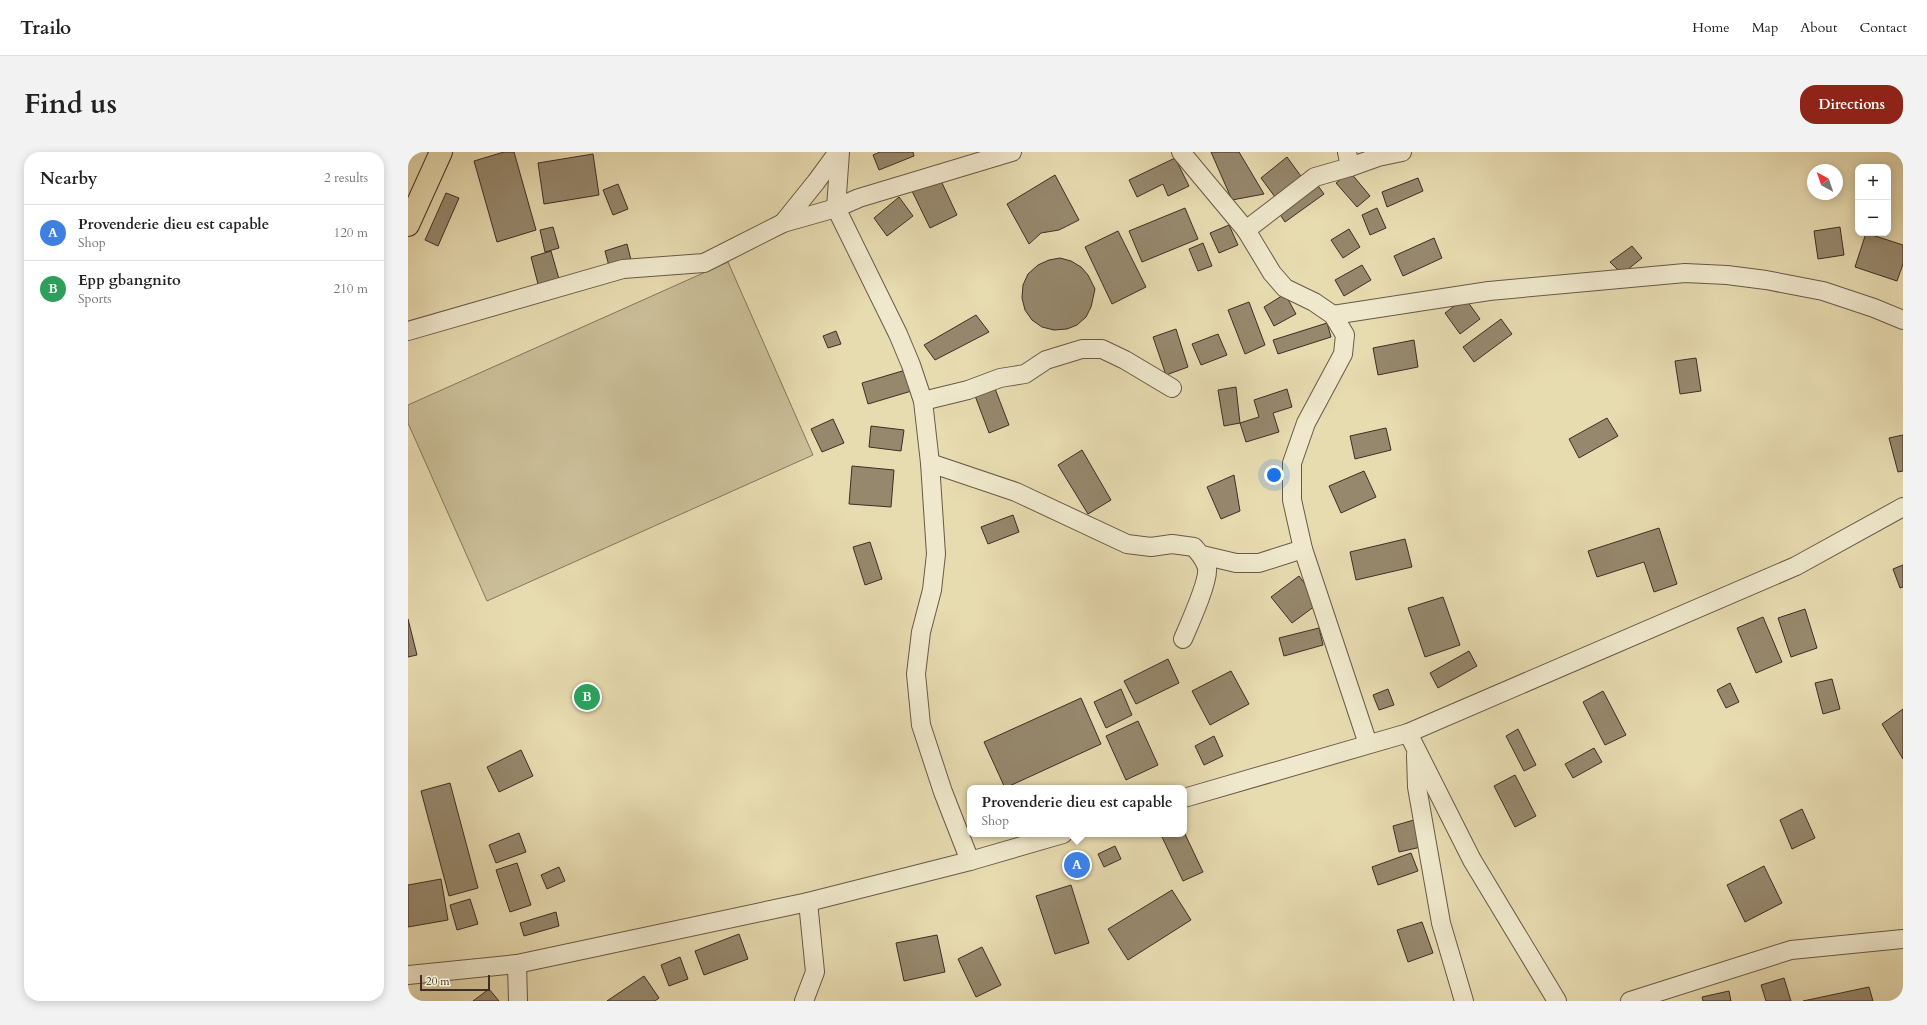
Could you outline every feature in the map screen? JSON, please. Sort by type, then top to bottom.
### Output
[{"type":"main road","points":[[408,225],[441,152]]},
{"type":"street","points":[[839,152],[836,208],[898,334],[911,365],[923,401],[930,463],[936,554],[932,590],[921,632],[916,674],[922,725],[943,792],[970,862]]},
{"type":"street","points":[[782,223],[839,152]]},
{"type":"street","points":[[408,331],[623,269],[704,263],[782,223],[836,208],[859,198],[1012,152]]},
{"type":"street","points":[[1181,152],[1246,230],[1272,273],[1285,288],[1314,302],[1333,314],[1345,335],[1343,354],[1306,423],[1292,463],[1292,500],[1303,549],[1368,744]]},
{"type":"street","points":[[1246,230],[1315,177],[1348,159],[1378,157],[1402,152]]},
{"type":"street","points":[[1333,314],[1489,291],[1685,273],[1727,275],[1759,279],[1823,291],[1874,308],[1903,320]]},
{"type":"street","points":[[923,401],[968,390],[1000,378],[1025,374],[1046,360],[1082,349],[1102,349],[1125,360],[1172,388]]},
{"type":"street","points":[[930,463],[1016,492],[1127,544],[1150,547],[1172,544],[1194,547],[1202,555],[1207,568],[1205,582],[1184,639]]},
{"type":"street","points":[[1187,797],[1368,744],[1412,741],[1796,566],[1903,507]]},
{"type":"street","points":[[1202,555],[1236,563],[1259,563],[1303,549]]},
{"type":"street","points":[[1412,741],[1472,860],[1555,998],[1570,1001]]},
{"type":"street","points":[[1412,741],[1417,786],[1441,923],[1464,1001]]},
{"type":"street","points":[[408,975],[517,964],[808,902],[970,862],[1053,837]]},
{"type":"street","points":[[804,1001],[815,972],[808,902]]},
{"type":"street","points":[[1630,1001],[1791,950],[1903,939]]},
{"type":"street","points":[[517,964],[518,1001]]},
{"type":"shaded area","points":[[728,262],[813,455],[487,601],[408,423],[408,405]]},
{"type":"building","points":[[504,152],[514,152],[536,230],[497,242],[474,161]]},
{"type":"building","points":[[880,152],[913,152],[914,156],[879,170],[873,155]]},
{"type":"building","points":[[1211,152],[1239,152],[1264,194],[1232,200]]},
{"type":"building","points":[[593,154],[599,195],[544,204],[538,163]]},
{"type":"building","points":[[1287,157],[1303,179],[1278,201],[1261,178]]},
{"type":"building","points":[[1175,158],[1189,186],[1168,196],[1163,184],[1137,197],[1129,180]]},
{"type":"building","points":[[1350,172],[1370,196],[1357,207],[1336,183]]},
{"type":"building","points":[[1055,175],[1079,220],[1059,230],[1041,233],[1029,244],[1007,204]]},
{"type":"building","points":[[1418,178],[1423,191],[1387,207],[1382,192]]},
{"type":"building","points":[[938,180],[942,183],[957,215],[930,228],[912,191]]},
{"type":"building","points":[[1316,183],[1324,194],[1285,222],[1277,210]]},
{"type":"building","points":[[618,184],[628,209],[613,215],[603,190]]},
{"type":"building","points":[[446,193],[459,198],[438,246],[425,240]]},
{"type":"building","points":[[899,197],[913,216],[887,236],[874,218]]},
{"type":"building","points":[[1185,208],[1198,239],[1142,262],[1129,231]]},
{"type":"building","points":[[1377,208],[1386,228],[1370,235],[1362,215]]},
{"type":"building","points":[[1229,225],[1238,245],[1219,253],[1210,233]]},
{"type":"building","points":[[553,227],[559,248],[545,252],[540,230]]},
{"type":"building","points":[[1840,227],[1844,255],[1818,259],[1814,231]]},
{"type":"building","points":[[1349,229],[1360,247],[1343,258],[1331,240]]},
{"type":"building","points":[[1118,231],[1146,287],[1112,304],[1085,247]]},
{"type":"building","points":[[1865,236],[1875,236],[1903,245],[1903,264],[1897,281],[1855,267]]},
{"type":"building","points":[[1434,238],[1442,258],[1403,276],[1394,256]]},
{"type":"building","points":[[1203,243],[1212,266],[1198,271],[1189,249]]},
{"type":"building","points":[[627,244],[631,260],[609,266],[605,251]]},
{"type":"building","points":[[1632,246],[1642,258],[1622,274],[1610,262]]},
{"type":"building","points":[[551,251],[559,279],[538,284],[531,257]]},
{"type":"building","points":[[1060,258],[1071,261],[1081,267],[1088,275],[1095,289],[1091,307],[1086,317],[1077,325],[1067,329],[1054,330],[1042,327],[1032,320],[1025,310],[1022,298],[1023,285],[1028,274],[1038,265],[1049,260]]},
{"type":"building","points":[[1362,265],[1371,280],[1344,296],[1335,280]]},
{"type":"building","points":[[1285,294],[1296,314],[1274,326],[1264,307]]},
{"type":"building","points":[[1465,298],[1480,319],[1460,334],[1445,313]]},
{"type":"building","points":[[1249,302],[1265,345],[1245,354],[1228,310]]},
{"type":"building","points":[[976,315],[989,332],[935,360],[924,345]]},
{"type":"building","points":[[1501,319],[1512,334],[1474,362],[1463,347]]},
{"type":"building","points":[[1327,323],[1331,337],[1278,354],[1273,340]]},
{"type":"building","points":[[1176,329],[1188,367],[1166,375],[1153,337]]},
{"type":"building","points":[[836,331],[841,344],[828,348],[823,336]]},
{"type":"building","points":[[1218,334],[1227,355],[1201,365],[1192,344]]},
{"type":"building","points":[[1414,340],[1418,367],[1378,375],[1373,348]]},
{"type":"building","points":[[1696,358],[1701,391],[1680,394],[1675,361]]},
{"type":"building","points":[[909,369],[915,390],[868,404],[862,383]]},
{"type":"building","points":[[994,386],[1009,425],[989,433],[974,393]]},
{"type":"building","points":[[1236,387],[1240,423],[1224,426],[1218,390]]},
{"type":"building","points":[[1287,389],[1292,407],[1273,413],[1279,432],[1246,442],[1240,423],[1259,417],[1254,400]]},
{"type":"building","points":[[1607,418],[1618,436],[1579,458],[1569,439]]},
{"type":"building","points":[[833,419],[844,443],[822,452],[811,429]]},
{"type":"building","points":[[871,426],[904,430],[901,451],[869,447]]},
{"type":"building","points":[[1386,428],[1391,450],[1355,459],[1350,436]]},
{"type":"building","points":[[1903,435],[1903,471],[1898,472],[1889,438]]},
{"type":"building","points":[[1082,450],[1111,500],[1088,514],[1058,465]]},
{"type":"building","points":[[852,466],[894,470],[891,507],[849,504]]},
{"type":"building","points":[[1364,471],[1376,497],[1341,513],[1329,486]]},
{"type":"building","points":[[1234,475],[1240,511],[1221,519],[1207,487]]},
{"type":"building","points":[[1013,515],[1019,532],[988,544],[981,527]]},
{"type":"building","points":[[1659,528],[1677,584],[1654,592],[1644,562],[1597,577],[1588,551]]},
{"type":"building","points":[[1405,539],[1412,567],[1356,580],[1350,552]]},
{"type":"building","points":[[870,542],[882,579],[865,585],[853,547]]},
{"type":"building","points":[[1903,565],[1903,587],[1900,588],[1893,569]]},
{"type":"building","points":[[1299,576],[1319,603],[1292,623],[1271,597]]},
{"type":"building","points":[[1443,597],[1460,645],[1425,657],[1408,608]]},
{"type":"building","points":[[1805,609],[1817,648],[1791,657],[1778,618]]},
{"type":"building","points":[[1763,617],[1782,662],[1756,673],[1737,628]]},
{"type":"building","points":[[408,619],[417,655],[408,657]]},
{"type":"building","points":[[1319,628],[1323,645],[1284,656],[1279,638]]},
{"type":"building","points":[[1469,651],[1477,666],[1438,688],[1430,673]]},
{"type":"building","points":[[1168,659],[1179,683],[1136,704],[1124,681]]},
{"type":"building","points":[[1231,671],[1249,704],[1210,725],[1192,691]]},
{"type":"building","points":[[1832,679],[1840,709],[1823,714],[1815,683]]},
{"type":"building","points":[[1730,683],[1739,702],[1726,708],[1717,690]]},
{"type":"building","points":[[1121,689],[1132,715],[1106,728],[1094,702]]},
{"type":"building","points":[[1388,689],[1394,705],[1379,710],[1373,695]]},
{"type":"building","points":[[1603,691],[1626,735],[1605,745],[1583,702]]},
{"type":"building","points":[[1081,698],[1101,744],[1012,785],[1004,785],[984,742]]},
{"type":"building","points":[[1903,709],[1903,759],[1882,724]]},
{"type":"building","points":[[1138,721],[1158,765],[1126,780],[1106,736]]},
{"type":"building","points":[[1518,729],[1536,765],[1524,771],[1506,736]]},
{"type":"building","points":[[1214,736],[1223,756],[1204,765],[1195,746]]},
{"type":"building","points":[[1594,748],[1602,762],[1573,778],[1565,764]]},
{"type":"building","points":[[521,750],[533,776],[499,792],[487,767]]},
{"type":"building","points":[[1515,775],[1536,816],[1515,827],[1494,786]]},
{"type":"building","points":[[450,783],[478,888],[449,896],[421,791]]},
{"type":"building","points":[[1802,809],[1815,838],[1792,849],[1780,820]]},
{"type":"building","points":[[1414,820],[1421,847],[1399,852],[1393,826]]},
{"type":"building","points":[[519,833],[526,852],[496,863],[489,845]]},
{"type":"building","points":[[1162,837],[1186,837],[1203,872],[1183,881]]},
{"type":"building","points":[[1115,846],[1121,859],[1104,867],[1098,854]]},
{"type":"building","points":[[1411,853],[1418,871],[1378,885],[1372,867]]},
{"type":"building","points":[[517,863],[531,905],[510,912],[496,870]]},
{"type":"building","points":[[1764,866],[1782,903],[1745,922],[1727,885]]},
{"type":"building","points":[[559,867],[565,881],[547,889],[541,875]]},
{"type":"building","points":[[441,879],[448,920],[408,927],[408,885]]},
{"type":"building","points":[[1071,885],[1089,943],[1055,954],[1036,896]]},
{"type":"building","points":[[1172,890],[1191,920],[1128,960],[1108,929]]},
{"type":"building","points":[[470,899],[478,924],[457,930],[450,905]]},
{"type":"building","points":[[556,912],[559,926],[524,936],[520,923]]},
{"type":"building","points":[[1422,922],[1433,953],[1408,962],[1397,930]]},
{"type":"building","points":[[739,934],[748,959],[704,975],[695,951]]},
{"type":"building","points":[[937,935],[945,972],[904,981],[896,943]]},
{"type":"building","points":[[982,947],[1001,985],[976,997],[958,959]]},
{"type":"building","points":[[680,957],[688,979],[669,986],[661,965]]},
{"type":"building","points":[[644,976],[659,998],[655,1001],[607,1001]]},
{"type":"building","points":[[1784,978],[1791,1001],[1766,1001],[1761,985]]},
{"type":"building","points":[[1869,987],[1873,1001],[1803,1001]]},
{"type":"building","points":[[489,989],[499,1001],[473,1001]]},
{"type":"building","points":[[1729,991],[1731,1001],[1703,1001],[1702,997]]},
{"type":"place","name":"Epp gbangnito","points":[[587,697]]},
{"type":"place","name":"Provenderie dieu est capable","points":[[1077,865]]}]
